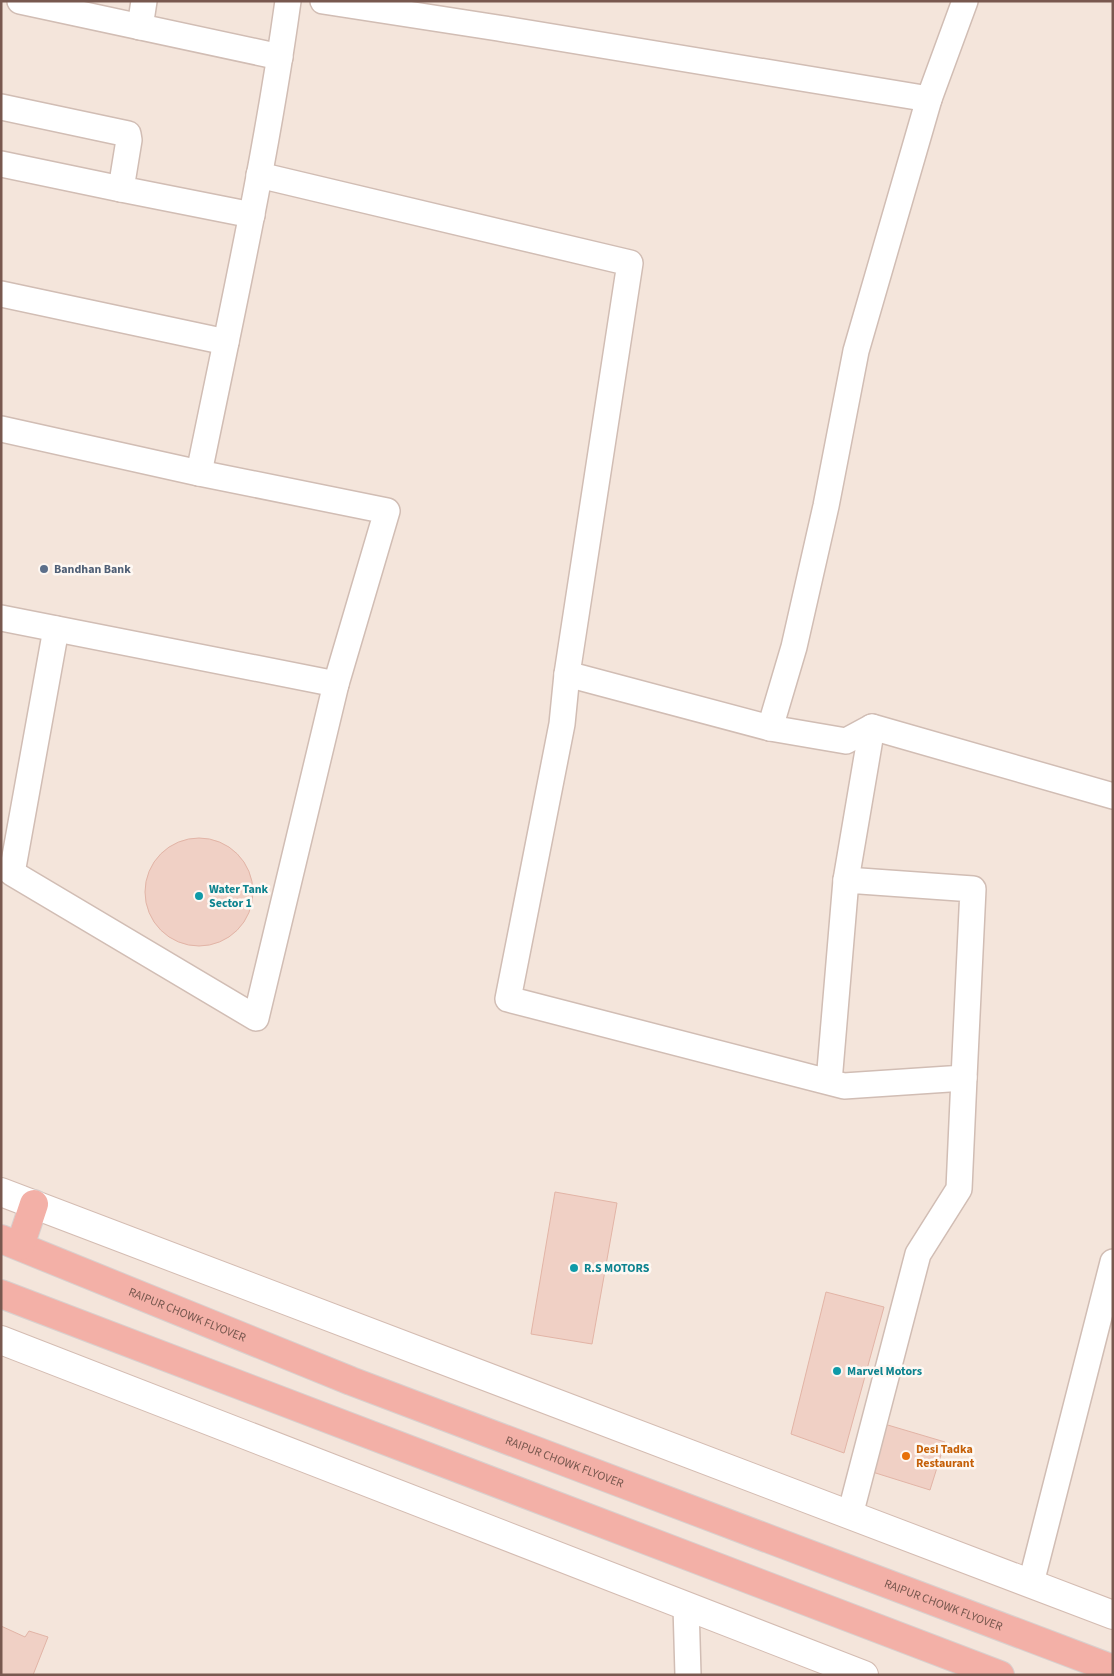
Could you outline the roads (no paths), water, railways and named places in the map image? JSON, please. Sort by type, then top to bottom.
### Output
[{"type":"highway","points":[[10,1243],[34,1204]]},
{"type":"highway","name":"RAIPUR CHOWK FLYOVER","points":[[10,1243],[352,1381],[1113,1669]]},
{"type":"highway","points":[[1,1294],[1000,1675]]},
{"type":"street","points":[[20,1],[280,57]]},
{"type":"street","points":[[140,27],[144,1]]},
{"type":"street","points":[[199,473],[252,215],[288,1]]},
{"type":"street","points":[[323,1],[929,99]]},
{"type":"street","points":[[770,728],[794,647],[826,506],[856,351],[929,99],[965,1]]},
{"type":"street","points":[[1,107],[128,134],[129,140],[121,189]]},
{"type":"street","points":[[1,164],[252,215]]},
{"type":"street","points":[[259,175],[630,263],[567,674],[562,724],[508,999],[844,1086],[964,1078]]},
{"type":"street","points":[[1,294],[226,342]]},
{"type":"street","points":[[1,430],[387,511],[336,684],[256,1018],[12,873],[56,628]]},
{"type":"street","points":[[1,618],[336,684]]},
{"type":"street","points":[[567,674],[770,728],[846,741],[872,727],[1113,796]]},
{"type":"street","points":[[829,1082],[846,880],[872,727]]},
{"type":"street","points":[[846,880],[973,889],[959,1189],[918,1254],[850,1515]]},
{"type":"street","points":[[1,1192],[1113,1615]]},
{"type":"street","points":[[1031,1584],[1108,1304],[1113,1262]]},
{"type":"street","points":[[1,1340],[864,1675]]},
{"type":"street","points":[[686,1606],[688,1675]]},
{"type":"place","name":"Bandhan Bank","points":[[44,569]]},
{"type":"place","name":"Water Tank Sector 1","points":[[199,896]]},
{"type":"place","name":"R.S MOTORS","points":[[574,1268]]},
{"type":"place","name":"Marvel Motors","points":[[837,1371]]},
{"type":"place","name":"Desi Tadka Restaurant","points":[[906,1456]]}]
